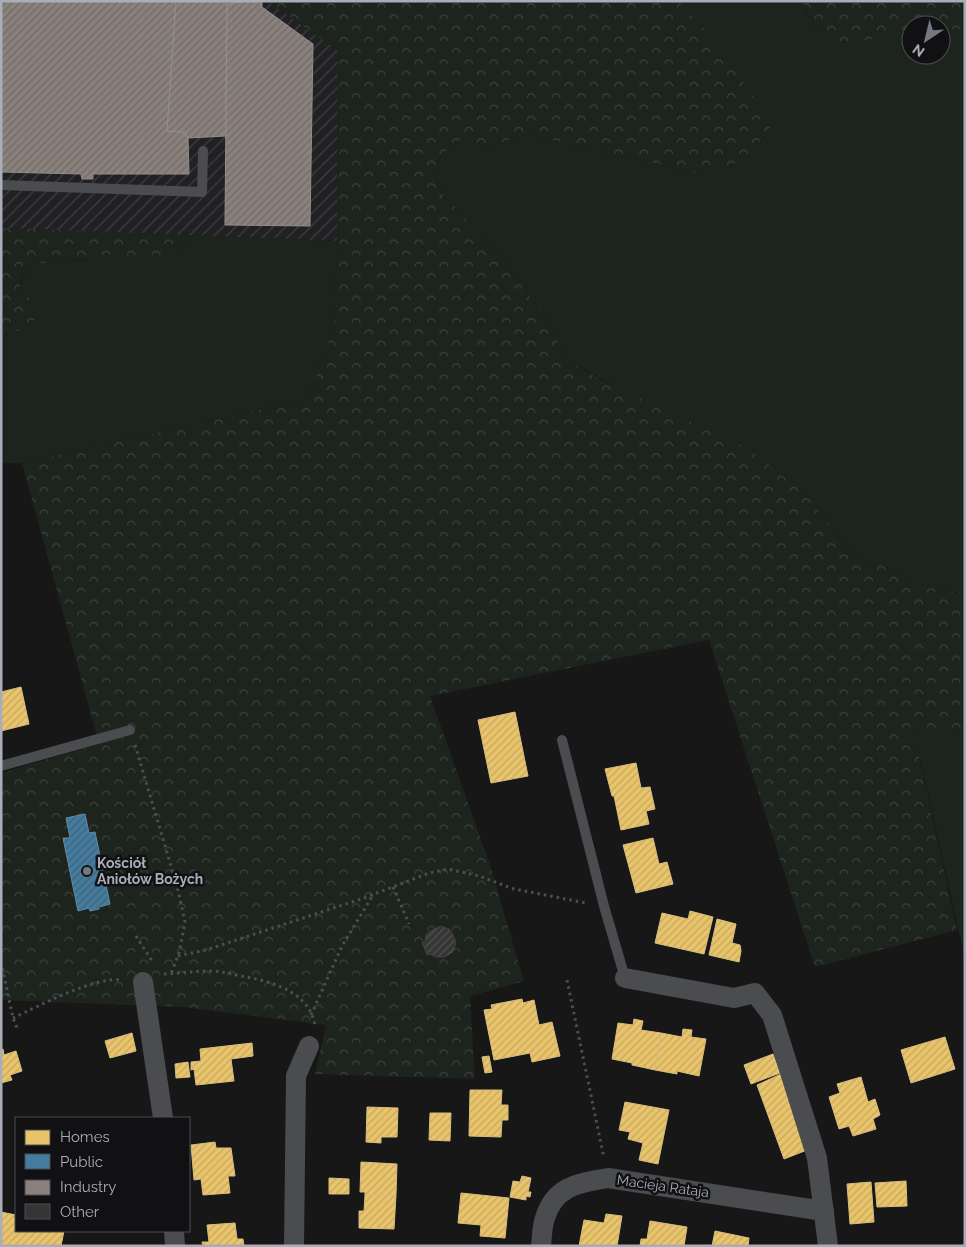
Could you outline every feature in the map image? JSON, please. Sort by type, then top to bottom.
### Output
[{"type":"street","points":[[152,978],[163,1117]]},
{"type":"street","points":[[625,978],[734,998],[755,993],[772,1015],[817,1158],[828,1246]]},
{"type":"street","points":[[294,1246],[296,1076],[309,1046]]},
{"type":"street","name":"Macieja Rataja","points":[[541,1246],[545,1218],[553,1203],[565,1188],[583,1182],[608,1178],[824,1210]]},
{"type":"street","points":[[174,1232],[175,1246]]},
{"type":"lane","points":[[1,185],[202,192],[203,150]]},
{"type":"lane","points":[[1,766],[130,730]]},
{"type":"lane","points":[[562,740],[604,906],[625,978]]},
{"type":"path","points":[[130,730],[177,886],[185,922],[178,956],[171,974]]},
{"type":"path","points":[[178,956],[206,950],[374,894],[429,873],[448,869],[479,876],[514,889],[604,906]]},
{"type":"path","points":[[393,887],[409,924]]},
{"type":"path","points":[[311,1015],[342,946],[374,894]]},
{"type":"path","points":[[136,936],[152,978]]},
{"type":"path","points":[[1,962],[13,1018],[17,1028]]},
{"type":"path","points":[[13,1018],[92,983],[116,979],[152,978],[184,972],[216,971],[282,986],[302,1000],[315,1024],[314,1034],[309,1046]]},
{"type":"path","points":[[567,980],[608,1178]]},
{"type":"shaded area","points":[[1,1],[268,1],[338,51],[337,241],[1,228]]},
{"type":"green space","points":[[268,1],[678,1],[713,38],[771,123],[771,126],[757,145],[731,166],[701,174],[526,134],[492,146],[477,143],[464,137],[442,155],[437,163],[435,174],[442,194],[492,246],[548,321],[566,359],[603,381],[747,448],[807,495],[851,554],[897,571],[926,587],[958,593],[965,589],[965,729],[914,733],[957,930],[815,967],[709,640],[430,696],[490,865],[524,981],[470,996],[475,1079],[315,1074],[326,1025],[184,1007],[1,1000],[1,773],[99,744],[22,463],[308,399],[334,327],[337,241],[338,51]]},
{"type":"green space","points":[[678,1],[802,1],[808,15],[817,27],[829,37],[844,43],[901,34],[901,65],[951,65],[951,30],[965,29],[965,589],[958,593],[926,587],[897,571],[851,554],[807,495],[566,359],[548,321],[492,246],[442,194],[435,174],[437,163],[442,155],[464,136],[477,143],[492,146],[526,134],[701,174],[743,156],[765,137]]},
{"type":"green space","points":[[802,1],[965,1],[965,29],[951,30],[951,15],[901,15],[901,34],[864,41],[841,42],[822,32],[808,14]]},
{"type":"green space","points":[[1,228],[192,235],[178,250],[161,261],[84,259],[33,264],[20,283],[23,291],[37,308],[36,318],[22,329],[1,337]]},
{"type":"green space","points":[[192,235],[337,241],[334,327],[308,399],[22,463],[1,463],[1,337],[7,336],[33,302],[24,292],[21,284],[24,275],[33,264],[178,251]]},
{"type":"green space","points":[[965,729],[965,959],[914,732]]},
{"type":"building: Homes","points":[[21,687],[29,724],[1,731],[1,692]]},
{"type":"building: Homes","points":[[515,712],[528,776],[491,783],[478,720]]},
{"type":"building: Homes","points":[[636,763],[641,788],[650,787],[655,809],[646,811],[649,824],[621,830],[614,796],[612,796],[605,769]]},
{"type":"building: Homes","points":[[653,838],[659,864],[667,862],[673,884],[636,893],[623,845]]},
{"type":"building: Homes","points":[[690,911],[713,917],[704,954],[655,943],[662,913],[688,919]]},
{"type":"building: Homes","points":[[717,919],[736,924],[732,943],[740,945],[739,962],[709,955]]},
{"type":"building: Homes","points":[[522,999],[523,1003],[534,1000],[539,1025],[552,1022],[560,1056],[532,1062],[530,1053],[494,1060],[484,1010],[492,1009],[491,1005]]},
{"type":"building: Homes","points":[[634,1019],[643,1021],[641,1030],[661,1033],[655,1070],[612,1059],[618,1023],[633,1025]]},
{"type":"building: Homes","points":[[683,1029],[692,1030],[691,1037],[706,1039],[699,1076],[677,1071],[677,1074],[655,1070],[661,1033],[682,1037]]},
{"type":"building: Homes","points":[[132,1033],[136,1051],[110,1058],[105,1041]]},
{"type":"building: Homes","points":[[945,1037],[955,1069],[911,1083],[901,1050]]},
{"type":"building: Homes","points":[[252,1043],[253,1056],[231,1059],[234,1081],[196,1085],[194,1069],[191,1070],[191,1062],[201,1061],[200,1049]]},
{"type":"building: Homes","points":[[3,1049],[4,1055],[16,1051],[22,1071],[10,1075],[12,1080],[1,1083],[1,1050]]},
{"type":"building: Homes","points":[[773,1054],[780,1073],[751,1084],[744,1065]]},
{"type":"building: Homes","points":[[489,1056],[492,1072],[485,1073],[482,1057]]},
{"type":"building: Homes","points":[[188,1062],[190,1077],[176,1078],[175,1064]]},
{"type":"building: Homes","points":[[781,1074],[807,1150],[784,1159],[757,1085]]},
{"type":"building: Homes","points":[[861,1077],[868,1102],[875,1099],[880,1115],[873,1119],[876,1129],[853,1136],[849,1126],[839,1129],[829,1097],[840,1093],[837,1084]]},
{"type":"building: Homes","points":[[470,1090],[502,1090],[501,1105],[508,1105],[508,1120],[502,1120],[501,1137],[469,1136]]},
{"type":"building: Homes","points":[[625,1102],[669,1110],[658,1164],[639,1160],[643,1143],[628,1139],[630,1132],[619,1130]]},
{"type":"building: Homes","points":[[367,1107],[398,1108],[397,1137],[381,1137],[381,1143],[366,1142]]},
{"type":"building: Homes","points":[[430,1113],[451,1113],[450,1141],[429,1140]]},
{"type":"building: Homes","points":[[215,1142],[216,1148],[231,1148],[235,1176],[228,1176],[230,1193],[203,1195],[201,1179],[194,1180],[191,1145]]},
{"type":"building: Homes","points":[[361,1162],[397,1164],[396,1195],[365,1195],[365,1192],[360,1192]]},
{"type":"building: Homes","points":[[522,1176],[531,1178],[528,1192],[531,1192],[530,1197],[526,1196],[526,1200],[510,1197],[513,1181],[520,1182]]},
{"type":"building: Homes","points":[[329,1178],[349,1179],[349,1194],[329,1194]]},
{"type":"building: Homes","points":[[906,1181],[907,1206],[877,1207],[875,1183]]},
{"type":"building: Homes","points":[[871,1182],[874,1222],[850,1224],[847,1184]]},
{"type":"building: Homes","points":[[461,1193],[509,1198],[505,1238],[480,1236],[481,1225],[458,1223]]},
{"type":"building: Homes","points":[[365,1195],[396,1195],[394,1229],[359,1228],[359,1211],[364,1211]]},
{"type":"building: Homes","points":[[1,1212],[15,1215],[15,1232],[64,1232],[61,1246],[1,1246]]},
{"type":"building: Homes","points":[[606,1214],[622,1216],[617,1246],[579,1246],[584,1220],[604,1223]]},
{"type":"building: Homes","points":[[650,1221],[687,1227],[684,1246],[640,1246],[641,1239],[647,1239]]},
{"type":"building: Homes","points":[[235,1223],[237,1239],[243,1239],[244,1246],[203,1246],[202,1242],[209,1242],[207,1225]]},
{"type":"building: Homes","points":[[715,1231],[749,1238],[748,1246],[712,1246]]},
{"type":"building: Public","name":"Kościół Aniołów Bożych","points":[[85,814],[89,833],[95,832],[110,904],[90,911],[89,908],[78,911],[63,838],[70,838],[66,818]]},
{"type":"building: Industry","points":[[1,1],[176,1],[167,131],[184,132],[188,138],[189,174],[93,174],[93,179],[82,179],[81,174],[1,172]]},
{"type":"building: Industry","points":[[176,1],[242,1],[227,5],[226,136],[188,138],[184,132],[167,131]]},
{"type":"building: Industry","points":[[242,1],[262,1],[262,7],[313,44],[310,226],[225,225],[227,5]]},
{"type":"building: Other","points":[[441,926],[449,929],[452,933],[456,942],[454,950],[444,957],[427,955],[422,942],[425,942],[426,935],[430,931]]},
{"type":"place","name":"Kościół Aniołów Bożych","points":[[87,871]]}]
